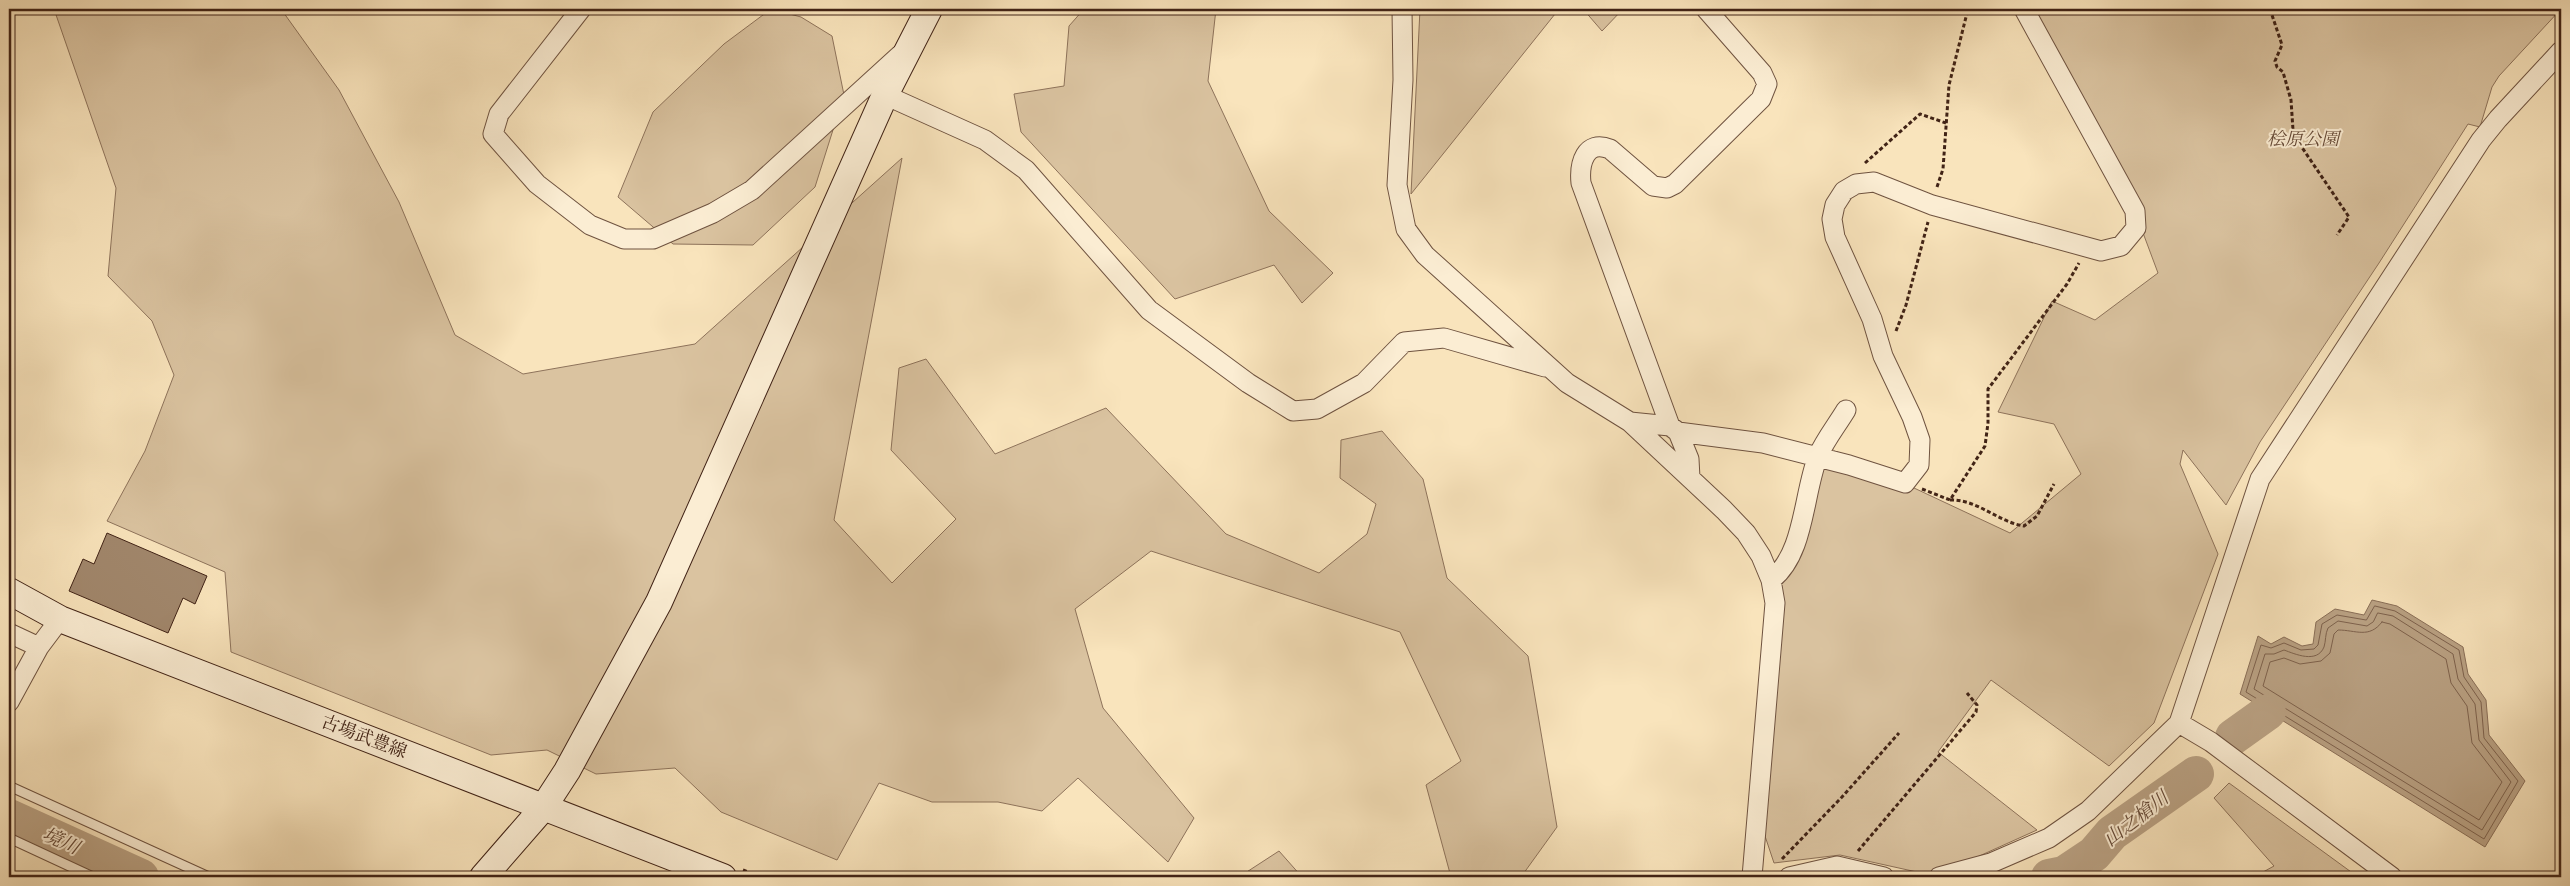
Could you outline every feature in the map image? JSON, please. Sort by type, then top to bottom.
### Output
[{"type":"street","points":[[581,9],[499,114],[493,134],[537,184],[590,225],[624,239],[652,239],[713,213],[752,190],[914,42]]},
{"type":"street","points":[[483,877],[543,808],[567,771],[659,602],[886,95],[929,9]]},
{"type":"street","points":[[1402,9],[1403,80],[1397,184],[1406,229],[1425,254],[1551,369],[1567,383],[1630,422],[1690,478],[1746,533],[1761,556],[1771,580],[1775,603],[1755,876]]},
{"type":"street","points":[[1690,478],[1688,459],[1674,429],[1581,183],[1580,170],[1585,154],[1590,148],[1603,146],[1610,149],[1653,186],[1667,188],[1675,184],[1761,99],[1766,84],[1762,73],[1706,9]]},
{"type":"street","points":[[1630,422],[1763,443],[1905,483],[1918,466],[1920,440],[1912,416],[1882,356],[1872,319],[1835,237],[1832,220],[1835,205],[1844,190],[1856,184],[1874,182],[1932,205],[2082,248],[2101,251],[2121,246],[2136,228],[2135,211],[2024,9]]},
{"type":"street","points":[[1939,877],[1991,863],[2049,838],[2088,811],[2179,724],[2260,479],[2482,140],[2510,106],[2561,51]]},
{"type":"street","points":[[886,95],[985,140],[1026,170],[1149,310],[1248,383],[1293,411],[1317,409],[1364,383],[1404,342],[1444,338],[1551,369]]},
{"type":"street","points":[[1771,580],[1787,564],[1794,547],[1818,457],[1846,410]]},
{"type":"street","name":"古場武豊線","points":[[9,591],[60,619],[723,877]]},
{"type":"street","points":[[9,702],[39,648],[60,619]]},
{"type":"street","points":[[9,633],[39,648]]},
{"type":"street","points":[[2179,724],[2211,742],[2392,877]]},
{"type":"street","points":[[1783,871],[1837,866],[1884,877]]},
{"type":"lane","points":[[9,786],[209,877]]},
{"type":"lane","points":[[9,838],[93,877]]},
{"type":"path","points":[[2270,9],[2282,45],[2275,62],[2277,67],[2283,72],[2291,100],[2293,130],[2301,146],[2349,217],[2337,235]]},
{"type":"path","points":[[1844,190],[1845,183],[1854,173],[1920,114],[1946,123]]},
{"type":"path","points":[[1950,500],[1985,446],[1988,423],[1988,388],[2067,284],[2079,263],[2082,248]]},
{"type":"path","points":[[1905,483],[1950,500],[1962,499],[2014,525],[2024,526],[2037,516],[2054,484]]},
{"type":"path","points":[[1848,868],[1855,855],[1976,712],[1977,705],[1967,693]]},
{"type":"path","points":[[1783,871],[1842,797],[1899,733]]},
{"type":"green space","points":[[54,9],[281,9],[339,90],[399,202],[455,335],[523,374],[695,344],[902,158],[834,520],[892,583],[956,519],[891,450],[899,368],[926,359],[995,454],[1106,408],[1226,534],[1319,573],[1367,534],[1376,504],[1340,478],[1341,440],[1382,431],[1423,479],[1447,578],[1528,656],[1557,827],[1521,877],[1451,877],[1426,785],[1461,761],[1400,632],[1151,551],[1075,609],[1103,708],[1194,818],[1168,862],[1078,778],[1042,811],[998,802],[932,802],[879,783],[837,860],[721,812],[675,768],[596,774],[547,750],[491,755],[231,652],[225,572],[107,521],[145,451],[174,375],[152,321],[108,276],[116,188]]},
{"type":"green space","points":[[771,9],[801,17],[832,36],[844,95],[815,187],[753,245],[673,244],[618,197],[653,112],[724,44]]},
{"type":"green space","points":[[1084,9],[1216,9],[1208,81],[1269,211],[1333,273],[1302,303],[1274,265],[1175,299],[1021,132],[1014,94],[1064,86],[1069,26]]},
{"type":"green space","points":[[1420,9],[1559,9],[1411,194]]},
{"type":"green space","points":[[1583,9],[1623,9],[1602,31]]},
{"type":"green space","name":"桧原公園","points":[[2030,9],[2561,9],[2499,76],[2492,87],[2480,127],[2468,124],[2379,263],[2260,442],[2226,505],[2183,450],[2180,464],[2218,554],[2154,723],[2109,766],[1991,680],[1938,752],[2037,830],[1935,876],[1840,855],[1774,863],[1761,824],[1774,576],[1833,450],[2010,533],[2081,474],[2054,424],[1998,412],[2052,301],[2095,320],[2158,273],[2121,174]]},
{"type":"green space","points":[[2229,783],[2358,877],[2254,877],[2274,866],[2214,798]]},
{"type":"green space","points":[[1279,851],[1302,877],[1239,877]]},
{"type":"water","points":[[2372,600],[2397,606],[2463,647],[2468,674],[2486,700],[2489,735],[2525,781],[2485,847],[2240,694],[2258,636],[2271,644],[2284,637],[2302,646],[2313,644],[2316,622],[2335,609],[2364,615]]},
{"type":"building","points":[[107,533],[207,576],[195,604],[183,598],[168,633],[69,591],[83,559],[94,564]]},
{"type":"waterway","name":"山之槍川","points":[[2233,737],[2268,712]]},
{"type":"waterway","name":"山之槍川","points":[[2049,877],[2064,874],[2094,854],[2112,833],[2196,774]]},
{"type":"waterway","name":"境川","points":[[9,817],[141,877]]}]
